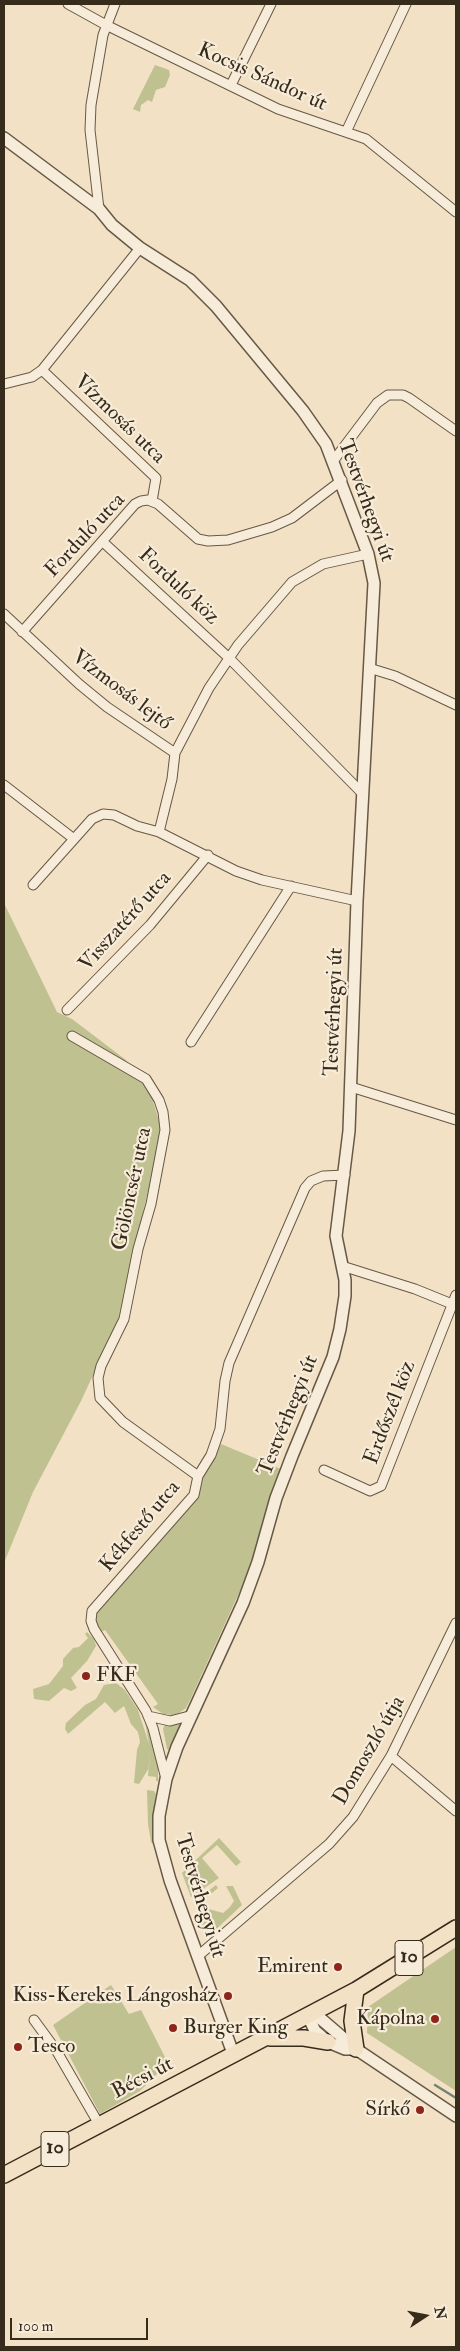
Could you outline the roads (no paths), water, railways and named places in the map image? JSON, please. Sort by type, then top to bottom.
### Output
[{"type":"main road","name":"Bécsi út","points":[[4,2175],[234,2056],[356,1990],[456,1928]]},
{"type":"main road","points":[[356,1990],[352,2021],[356,2049]]},
{"type":"main road","points":[[266,2038],[332,2037]]},
{"type":"street","name":"Kocsis Sándor út","points":[[68,4],[106,25],[278,109],[366,139],[456,212]]},
{"type":"street","points":[[100,209],[90,116],[93,81],[106,25],[115,4]]},
{"type":"street","points":[[231,85],[270,4]]},
{"type":"street","points":[[346,132],[406,4]]},
{"type":"street","name":"Testvérhegyi út","points":[[4,138],[100,209],[112,225],[140,248],[190,280],[216,306],[303,411],[326,444],[342,480],[368,554],[374,583],[357,901],[351,1087],[348,1137],[344,1163],[345,1175],[338,1207],[336,1236],[345,1296],[340,1329],[333,1357],[292,1456],[243,1603],[189,1716],[166,1779],[159,1816],[160,1840],[170,1880],[234,2056]]},
{"type":"street","points":[[4,384],[32,377],[42,370],[140,248]]},
{"type":"street","name":"Vízmosás utca","points":[[42,370],[156,478],[152,501]]},
{"type":"street","points":[[334,460],[377,403],[388,396],[402,395],[409,398],[456,431]]},
{"type":"street","name":"Forduló utca","points":[[22,632],[135,504],[148,500],[152,501],[198,539],[208,541],[228,540],[261,531],[292,518],[342,480]]},
{"type":"street","name":"Forduló köz","points":[[103,542],[229,658]]},
{"type":"street","name":"Vízmosás lejtő","points":[[4,614],[93,696],[174,753],[209,688],[229,658],[292,582],[323,564],[368,554]]},
{"type":"street","points":[[229,658],[362,794]]},
{"type":"street","points":[[369,668],[395,676],[456,705]]},
{"type":"street","points":[[159,832],[172,779],[174,753]]},
{"type":"street","points":[[4,785],[74,839],[33,885]]},
{"type":"street","name":"Visszatérő utca","points":[[74,839],[92,819],[103,814],[114,815],[137,826],[159,832],[208,855],[236,871],[357,901]]},
{"type":"street","name":"Visszatérő utca","points":[[67,1010],[150,925],[208,855]]},
{"type":"street","points":[[190,1042],[291,886]]},
{"type":"street","name":"Gölöncsér utca","points":[[72,1036],[146,1079],[164,1112],[165,1130],[151,1204],[138,1250],[124,1319],[101,1366],[98,1390],[100,1398],[109,1410],[198,1476]]},
{"type":"street","points":[[351,1087],[456,1120]]},
{"type":"street","name":"Kékfestő utca","points":[[166,1779],[153,1728],[148,1716],[94,1630],[91,1617],[94,1608],[192,1499],[196,1491],[198,1476],[211,1454],[220,1429],[225,1381],[231,1357],[306,1188],[311,1181],[317,1178],[345,1175]]},
{"type":"street","points":[[342,1266],[388,1280],[452,1304]]},
{"type":"street","name":"Erdőszél köz","points":[[324,1470],[370,1491],[381,1486],[456,1294]]},
{"type":"street","name":"Domoszló útja","points":[[198,1956],[339,1833],[361,1808],[391,1756],[456,1623]]},
{"type":"street","points":[[148,1716],[170,1721],[189,1716]]},
{"type":"street","points":[[391,1756],[456,1811]]},
{"type":"street","points":[[311,2014],[315,2031],[356,2049],[456,2116]]},
{"type":"street","points":[[34,2020],[56,2050],[100,2126]]},
{"type":"street","points":[[332,2037],[352,2021]]},
{"type":"waterway","points":[[435,2085],[456,2098]]},
{"type":"place","name":"FKF","points":[[86,1676]]},
{"type":"place","name":"Emirent","points":[[338,1967]]},
{"type":"place","name":"Kiss-Kerekes Lángosház","points":[[228,1996]]},
{"type":"place","name":"Kápolna","points":[[435,2019]]},
{"type":"place","name":"Burger King","points":[[173,2028]]},
{"type":"place","name":"Tesco","points":[[18,2047]]},
{"type":"place","name":"Sírkő","points":[[420,2110]]}]
